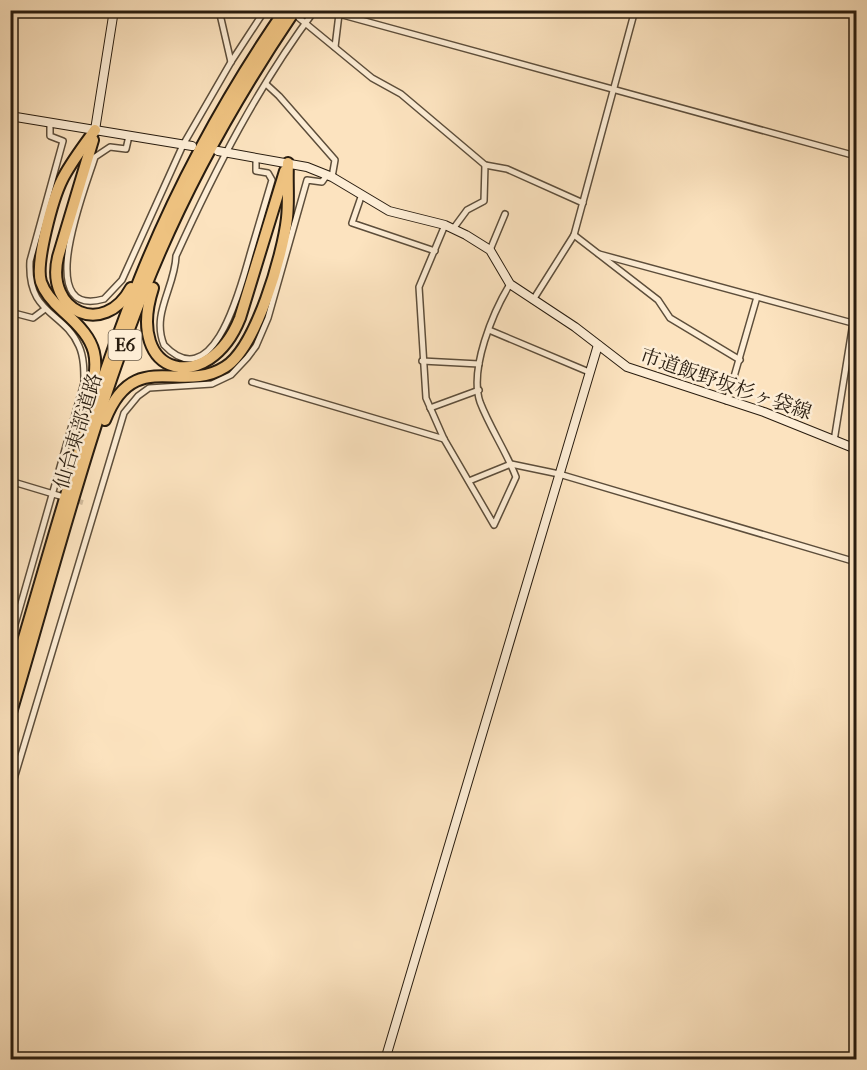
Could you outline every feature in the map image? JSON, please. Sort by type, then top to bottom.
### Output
[{"type":"highway","name":"仙台東部道路","points":[[10,716],[122,325],[152,251],[187,175],[220,112],[285,10]]},
{"type":"highway","name":"仙台東部道路","points":[[10,685],[123,349],[160,253],[199,170],[250,79],[297,14]]},
{"type":"highway","points":[[95,130],[55,273],[60,295],[71,308],[79,312],[102,314],[122,302],[130,290],[165,211],[187,175]]},
{"type":"highway","points":[[63,525],[93,389],[95,358],[86,332],[52,301],[44,290],[39,262],[60,184],[95,130]]},
{"type":"highway","points":[[63,525],[107,416],[125,389],[148,376],[204,375],[218,371],[231,362],[249,341],[260,317],[286,224],[288,163]]},
{"type":"highway","points":[[199,170],[152,290],[145,321],[146,335],[154,352],[168,364],[181,368],[193,367],[210,359],[225,343],[237,324],[280,181],[288,163]]},
{"type":"street","points":[[95,130],[114,10]]},
{"type":"street","points":[[219,10],[231,62]]},
{"type":"street","points":[[129,136],[126,149],[110,147],[95,157],[69,248],[65,269],[67,284],[73,293],[86,300],[104,299],[122,280],[231,62],[265,10]]},
{"type":"street","points":[[256,158],[256,171],[268,173],[272,180],[231,318],[207,351],[191,358],[180,357],[164,345],[160,331],[160,316],[176,273],[176,256],[222,152],[315,10]]},
{"type":"street","points":[[533,300],[574,235],[635,10]]},
{"type":"street","points":[[297,14],[305,24],[372,78],[401,94],[485,165],[507,169],[582,203]]},
{"type":"street","points":[[335,47],[339,14],[856,156]]},
{"type":"street","points":[[10,792],[124,413],[138,396],[149,388],[212,384],[239,368],[256,346],[268,318],[308,180],[322,182],[329,176],[335,160],[266,84]]},
{"type":"street","points":[[10,116],[188,145]]},
{"type":"street","points":[[10,642],[82,395],[84,375],[78,344],[45,309],[32,287],[30,266],[63,141],[50,136],[50,123]]},
{"type":"street","name":"市道飯野坂杉ヶ袋線","points":[[222,152],[288,163],[329,176],[389,212],[449,227],[490,250],[510,284],[598,345],[615,360],[638,372],[727,401],[856,449]]},
{"type":"street","points":[[485,165],[484,201],[467,210],[449,227],[419,287],[426,398],[444,439],[494,525],[516,477],[480,400],[479,364],[499,302],[510,284]]},
{"type":"street","points":[[361,197],[352,223],[435,251]]},
{"type":"street","points":[[490,250],[505,214]]},
{"type":"street","points":[[574,235],[657,300],[670,318],[740,360]]},
{"type":"street","points":[[599,254],[855,324],[834,441]]},
{"type":"street","points":[[727,401],[757,297]]},
{"type":"street","points":[[10,312],[33,318],[45,309]]},
{"type":"street","points":[[489,330],[589,372]]},
{"type":"street","points":[[385,1059],[598,345]]},
{"type":"street","points":[[422,361],[479,364]]},
{"type":"street","points":[[252,382],[444,439]]},
{"type":"street","points":[[430,408],[479,390]]},
{"type":"street","points":[[469,481],[511,464],[559,474],[856,562]]},
{"type":"street","points":[[10,481],[60,496]]},
{"type":"tunnel","points":[[71,499],[84,503]]}]
